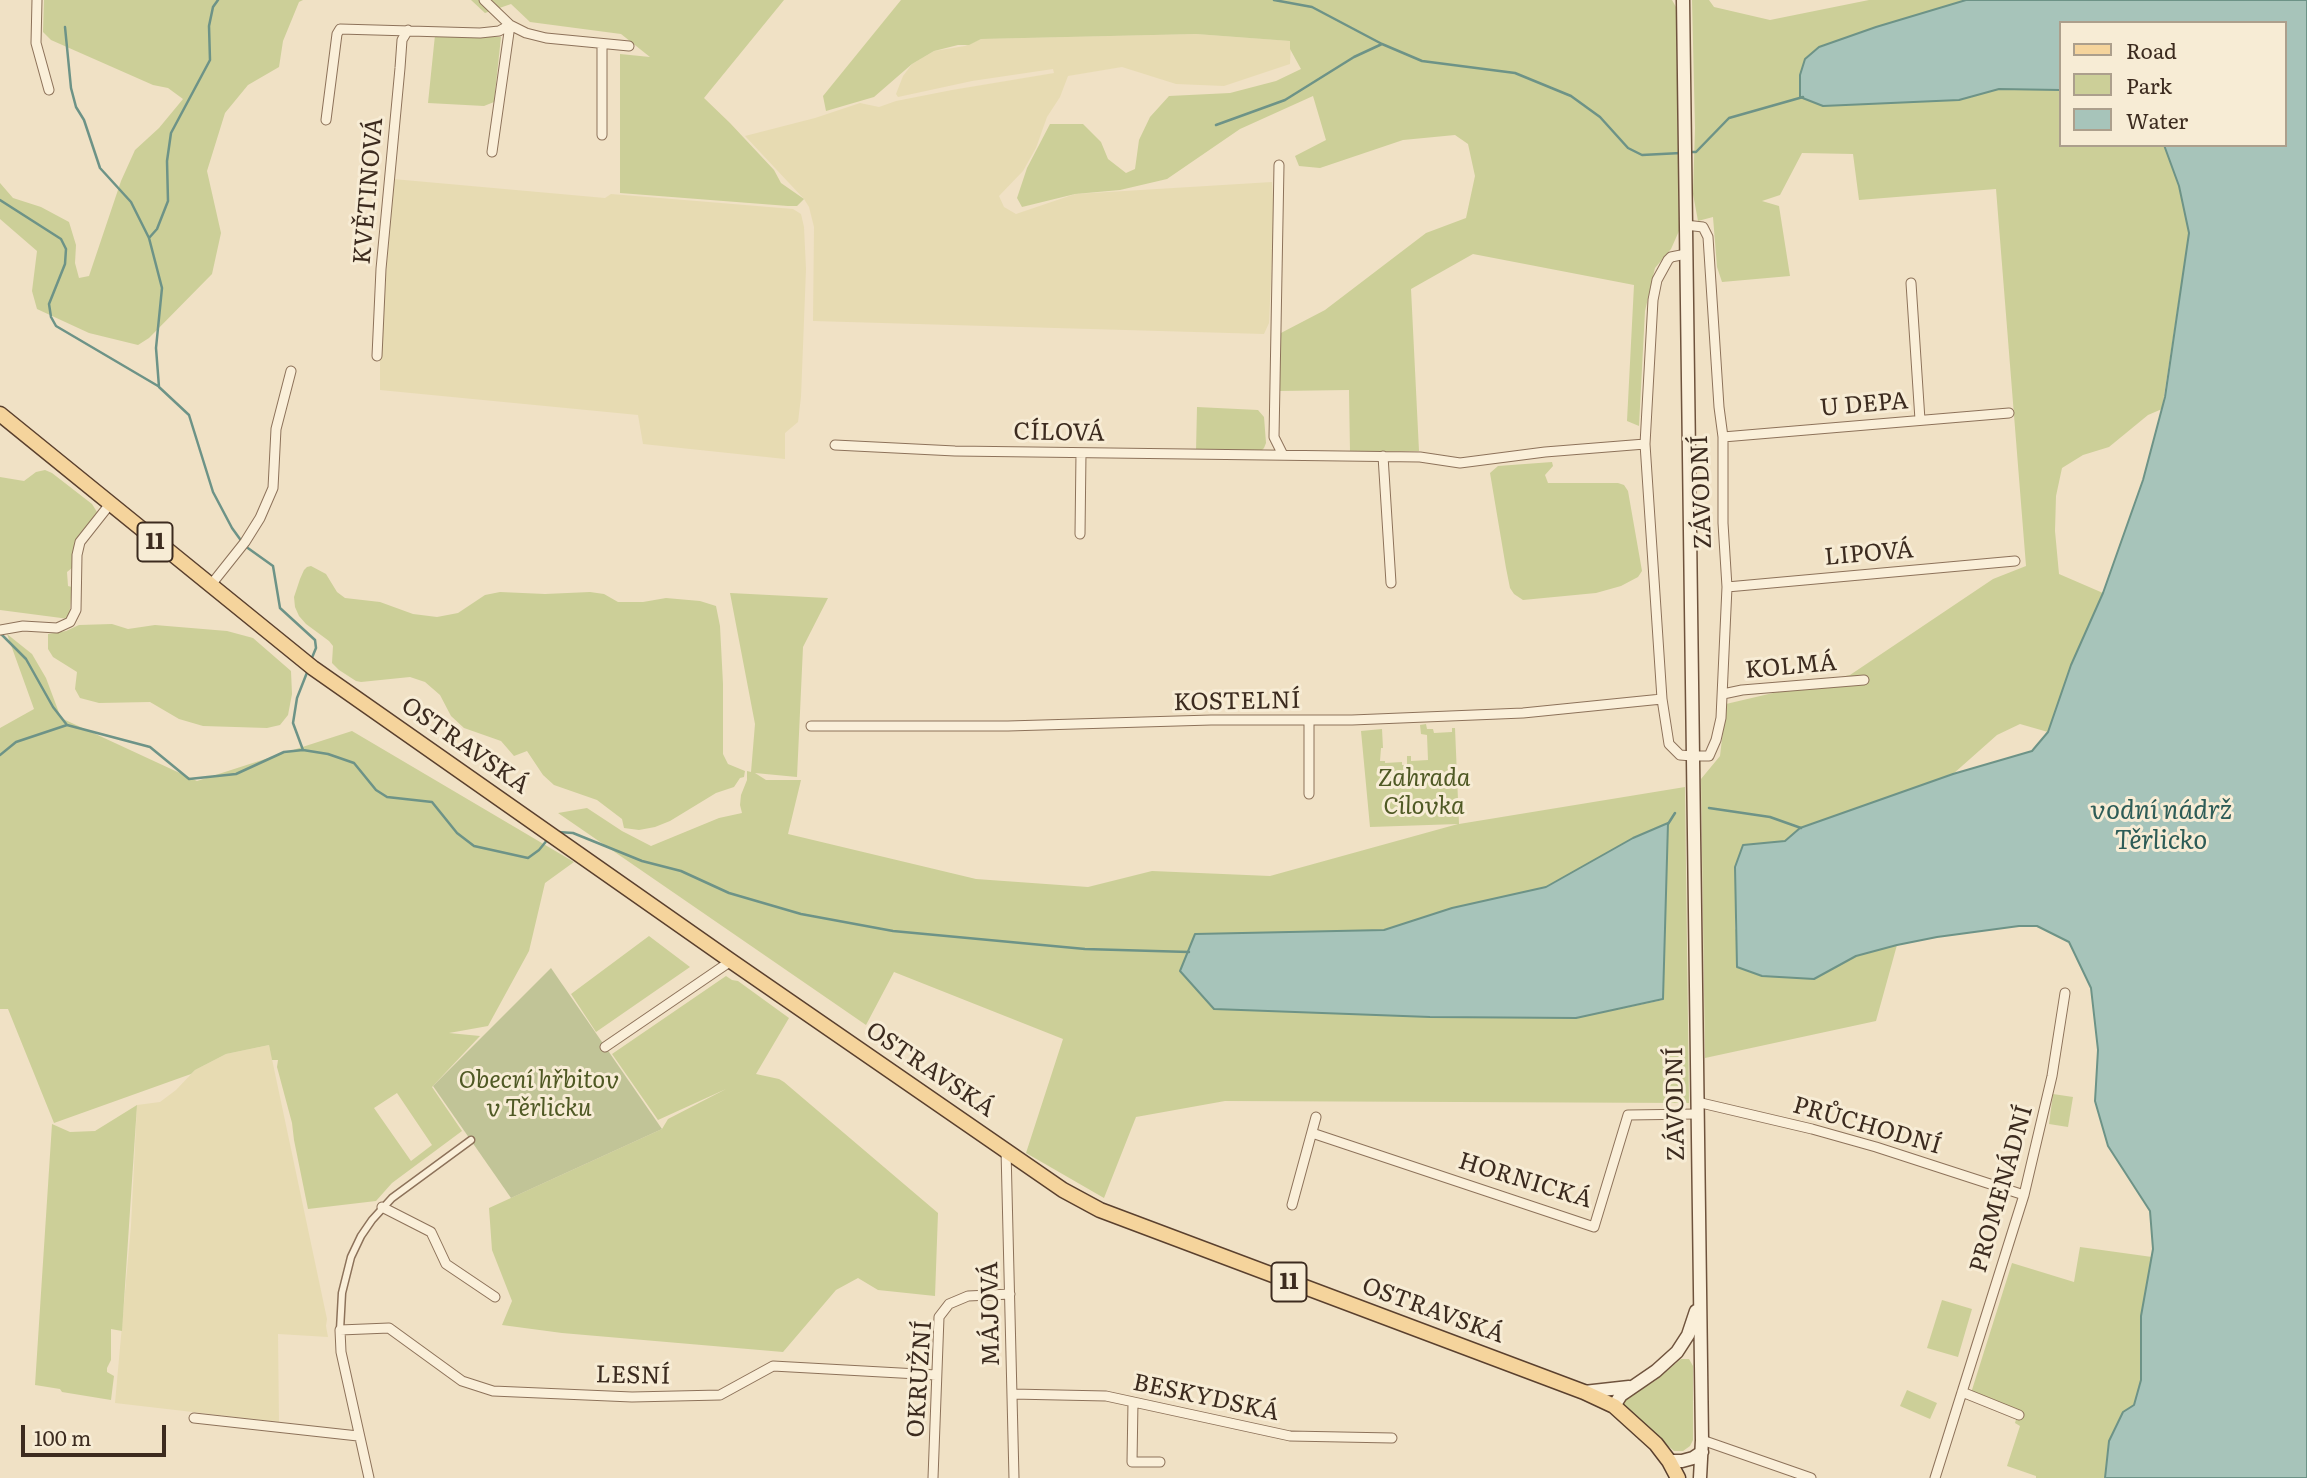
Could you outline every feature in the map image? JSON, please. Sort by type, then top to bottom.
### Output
[{"type":"main road","name":"ZÁVODNÍ","points":[[1683,0],[1702,1446],[1700,1478]]},
{"type":"main road","name":"OSTRAVSKÁ","points":[[0,414],[313,668],[1063,1190],[1100,1210],[1584,1392],[1614,1406],[1656,1444],[1678,1478]]},
{"type":"main road","points":[[1614,1406],[1621,1395],[1656,1371],[1677,1352],[1688,1335],[1699,1300]]},
{"type":"main road","points":[[1677,1352],[1694,1355],[1700,1367]]},
{"type":"main road","points":[[1584,1392],[1632,1386]]},
{"type":"main road","points":[[1669,1461],[1693,1458],[1702,1446]]},
{"type":"street","points":[[37,0],[36,43],[49,90]]},
{"type":"street","points":[[484,0],[510,25],[526,33],[546,38],[629,46]]},
{"type":"street","points":[[326,120],[338,30],[491,32],[510,25]]},
{"type":"street","points":[[492,152],[510,25]]},
{"type":"street","name":"KVĚTINOVÁ","points":[[377,356],[381,269],[402,40],[408,30]]},
{"type":"street","points":[[602,44],[602,135]]},
{"type":"street","points":[[1279,165],[1274,437],[1283,455]]},
{"type":"street","name":"ZÁVODNÍ","points":[[1685,225],[1703,227],[1707,237],[1723,437],[1723,523],[1727,587],[1723,694],[1718,729],[1709,756],[1692,756]]},
{"type":"street","points":[[1685,254],[1671,257],[1657,280],[1653,300],[1645,444],[1661,699],[1669,744],[1680,755],[1692,756]]},
{"type":"street","points":[[1911,283],[1920,420]]},
{"type":"street","points":[[210,586],[245,542],[273,488],[276,429],[291,371]]},
{"type":"street","name":"U DEPA","points":[[1723,437],[2009,413]]},
{"type":"street","name":"CÍLOVÁ","points":[[835,445],[955,451],[1420,457],[1460,463],[1545,452],[1645,444]]},
{"type":"street","points":[[1080,534],[1081,453]]},
{"type":"street","points":[[1383,456],[1391,583]]},
{"type":"street","points":[[2,629],[23,626],[57,628],[70,622],[76,610],[77,555],[80,542],[110,504]]},
{"type":"street","name":"LIPOVÁ","points":[[1727,587],[2015,561]]},
{"type":"street","name":"KOLMÁ","points":[[1723,694],[1742,690],[1864,680]]},
{"type":"street","name":"KOSTELNÍ","points":[[811,726],[1008,726],[1309,720],[1523,713],[1661,699]]},
{"type":"street","points":[[1309,720],[1309,794]]},
{"type":"street","points":[[605,1047],[731,961]]},
{"type":"street","name":"PROMENÁDNÍ","points":[[1935,1478],[2024,1195],[2052,1076],[2065,993]]},
{"type":"street","name":"HORNICKÁ","points":[[1312,1133],[1594,1227],[1628,1115],[1697,1108]]},
{"type":"street","name":"PRŮCHODNÍ","points":[[1697,1108],[1863,1144],[2024,1195]]},
{"type":"street","points":[[1292,1205],[1316,1116]]},
{"type":"street","points":[[369,1478],[341,1352],[342,1293],[351,1257],[382,1207],[414,1180],[471,1140]]},
{"type":"street","name":"MÁJOVÁ","points":[[1006,1150],[1014,1478]]},
{"type":"street","points":[[382,1207],[431,1232],[446,1264],[495,1297]]},
{"type":"street","name":"OKRUŽNÍ","points":[[933,1478],[939,1317],[949,1304],[968,1296],[1010,1294]]},
{"type":"street","name":"LESNÍ","points":[[340,1330],[388,1328],[462,1381],[493,1391],[632,1397],[720,1395],[773,1366],[936,1375]]},
{"type":"street","points":[[1962,1392],[2019,1415]]},
{"type":"street","name":"BESKYDSKÁ","points":[[1012,1394],[1106,1396],[1290,1436],[1392,1438]]},
{"type":"street","points":[[1133,1402],[1132,1462],[1160,1462]]},
{"type":"street","points":[[194,1418],[358,1436]]},
{"type":"street","points":[[1702,1446],[1725,1447],[1811,1478]]},
{"type":"shaded area","points":[[1196,34],[1291,41],[1290,64],[1224,86],[1176,84],[1122,67],[1068,76],[1023,171],[999,196],[1004,207],[1016,214],[1075,194],[1272,182],[1274,214],[1269,323],[1264,334],[813,321],[814,227],[809,207],[745,136],[860,103],[879,107],[952,90],[1054,73],[1053,69],[972,81],[898,97],[896,94],[903,76],[912,64],[934,51],[965,46],[981,39]]},
{"type":"shaded area","points":[[393,179],[605,198],[611,194],[793,209],[801,214],[806,269],[801,397],[798,422],[785,433],[785,459],[643,444],[638,415],[380,390]]},
{"type":"shaded area","points":[[269,1045],[327,1319],[328,1337],[278,1334],[279,1422],[115,1403],[131,1226],[137,1105],[160,1102],[195,1070],[226,1054]]},
{"type":"green space","points":[[44,0],[303,0],[299,2],[283,41],[279,67],[248,85],[225,113],[207,171],[221,233],[212,274],[149,338],[138,345],[89,333],[37,309],[32,291],[37,251],[0,219],[0,183],[13,198],[41,207],[69,222],[76,245],[75,263],[79,278],[89,276],[121,181],[135,150],[159,128],[183,99],[168,88],[153,85],[51,40],[43,32]]},
{"type":"green space","points":[[471,0],[784,0],[704,98],[774,170],[781,183],[804,199],[797,206],[788,206],[620,193],[620,54],[650,57],[621,34],[530,22],[511,4],[485,13]]},
{"type":"green space","points":[[901,0],[1672,0],[1676,7],[1679,231],[1671,249],[1655,268],[1645,311],[1639,426],[1627,421],[1634,285],[1473,254],[1411,289],[1419,451],[1350,452],[1349,390],[1279,391],[1279,334],[1325,310],[1426,233],[1466,218],[1475,176],[1468,144],[1455,135],[1403,140],[1320,168],[1299,166],[1295,156],[1326,140],[1313,96],[1240,129],[1167,179],[1120,190],[1075,194],[1022,207],[1017,198],[1027,168],[1050,124],[1083,124],[1101,142],[1108,159],[1126,173],[1135,169],[1139,140],[1150,117],[1169,96],[1230,93],[1276,81],[1301,69],[1290,49],[1290,41],[1196,34],[981,39],[969,45],[934,51],[912,64],[874,97],[826,111],[823,96]]},
{"type":"green space","points":[[1692,0],[1709,0],[1714,7],[1770,20],[1869,0],[1966,0],[1819,47],[1800,97],[1823,106],[1959,100],[1999,89],[2058,90],[2058,147],[2165,147],[2179,186],[2189,233],[2162,409],[2148,415],[2109,447],[2083,455],[2062,468],[2056,496],[2055,531],[2059,574],[2103,593],[2071,665],[2048,732],[2020,724],[1997,735],[1953,774],[1800,828],[1785,841],[1743,845],[1735,867],[1735,929],[1814,979],[1856,956],[1897,945],[1876,1021],[1705,1058],[1701,779],[1720,756],[1726,704],[1850,675],[1993,579],[2026,566],[1996,189],[1859,200],[1853,154],[1802,153],[1780,195],[1762,201],[1779,206],[1790,276],[1722,282],[1717,267],[1713,217],[1698,221],[1693,194],[1695,128]]},
{"type":"green space","points":[[435,35],[501,37],[494,102],[484,106],[428,103]]},
{"type":"green space","points":[[1197,407],[1258,410],[1264,417],[1264,448],[1261,451],[1196,451]]},
{"type":"green space","points":[[1552,462],[1553,466],[1545,475],[1548,483],[1624,485],[1628,491],[1642,571],[1638,577],[1621,586],[1596,593],[1523,600],[1514,594],[1506,568],[1490,473],[1498,466]]},
{"type":"green space","points":[[45,470],[92,504],[97,512],[75,541],[72,568],[67,572],[68,586],[72,587],[69,619],[0,610],[0,477],[24,481],[36,472]]},
{"type":"green space","points":[[311,566],[326,574],[337,592],[345,598],[380,602],[413,614],[437,617],[458,613],[485,595],[500,592],[590,592],[604,594],[618,602],[666,598],[700,601],[716,606],[720,626],[723,684],[723,754],[728,764],[745,771],[744,777],[740,778],[734,787],[716,793],[670,821],[639,830],[624,828],[622,819],[597,800],[554,785],[543,775],[527,751],[514,756],[501,741],[464,728],[451,716],[440,695],[425,682],[410,677],[361,682],[339,670],[332,663],[333,646],[306,624],[295,607],[294,597],[300,579],[304,570]]},
{"type":"green space","name":"Zahrada Cílovka","points":[[730,593],[828,598],[803,647],[797,777],[755,773],[766,780],[801,780],[788,834],[976,879],[1088,887],[1152,871],[1270,876],[1458,824],[1370,827],[1361,731],[1382,729],[1383,748],[1380,761],[1402,762],[1402,765],[1407,765],[1407,756],[1411,756],[1411,761],[1428,760],[1427,735],[1421,734],[1420,725],[1426,724],[1427,729],[1433,729],[1434,733],[1452,732],[1452,728],[1455,728],[1459,824],[1685,787],[1689,1103],[1225,1101],[1136,1117],[1104,1198],[1026,1153],[1063,1039],[894,972],[866,1025],[558,813],[587,808],[651,846],[719,818],[742,813],[741,795],[747,780],[747,771],[751,772],[755,724]],"holes":[[[1633,838],[1663,1000],[1576,1018],[1430,1017],[1214,1009],[1181,971],[1195,934],[1384,930],[1452,908],[1546,887]]]},
{"type":"green space","points":[[112,624],[128,629],[155,625],[227,631],[253,638],[291,671],[292,694],[288,715],[280,725],[267,728],[203,726],[179,719],[150,702],[99,703],[80,698],[75,689],[77,672],[53,657],[48,649],[48,634],[66,631],[79,625]]},
{"type":"green space","points":[[7,634],[32,654],[46,678],[61,718],[197,781],[352,731],[574,862],[545,883],[529,951],[488,1026],[449,1033],[480,1036],[432,1087],[462,1131],[392,1183],[376,1201],[308,1209],[292,1123],[277,1067],[278,1060],[272,1060],[269,1045],[226,1054],[191,1074],[54,1123],[8,1009],[0,1009],[0,728],[34,709]],"holes":[[[397,1093],[432,1145],[411,1161],[374,1108]]]},
{"type":"green space","points":[[649,936],[690,967],[596,1032],[571,994]]},
{"type":"green space","name":"Obecní hřbitov v Těrlicku","points":[[551,968],[662,1129],[511,1198],[433,1086]]},
{"type":"green space","points":[[726,976],[738,981],[789,1018],[756,1074],[784,1082],[938,1213],[935,1296],[878,1290],[858,1278],[836,1290],[783,1352],[562,1333],[502,1325],[512,1301],[492,1250],[489,1208],[662,1129],[668,1119],[726,1089],[658,1120],[612,1054]]},
{"type":"green space","points":[[2053,1094],[2073,1097],[2068,1127],[2049,1124]]},
{"type":"green space","points":[[137,1105],[122,1331],[111,1329],[111,1360],[107,1368],[107,1372],[114,1376],[111,1400],[35,1385],[52,1124],[70,1132],[95,1131]]},
{"type":"green space","points":[[2080,1247],[2152,1257],[2141,1316],[2141,1380],[2134,1405],[2123,1413],[2109,1441],[2105,1478],[2036,1478],[2007,1466],[2020,1426],[2015,1423],[2018,1412],[1971,1393],[2012,1263],[2074,1282]]},
{"type":"green space","points":[[1942,1300],[1972,1309],[1958,1357],[1927,1348]]},
{"type":"green space","points":[[1681,1359],[1689,1359],[1693,1366],[1693,1440],[1683,1451],[1674,1451],[1623,1406],[1624,1398],[1655,1381]]},
{"type":"green space","points":[[1907,1390],[1937,1403],[1930,1419],[1900,1406]]},
{"type":"water","name":"vodní nádrž Těrlicko","points":[[1966,0],[2307,0],[2307,1478],[2105,1478],[2109,1441],[2123,1412],[2134,1405],[2141,1380],[2141,1316],[2153,1249],[2150,1211],[2108,1146],[2095,1101],[2098,1050],[2091,988],[2069,942],[2037,926],[2019,926],[1897,945],[1856,956],[1814,979],[1762,976],[1737,967],[1735,867],[1743,845],[1785,841],[1800,828],[1953,774],[2032,751],[2048,732],[2071,665],[2103,593],[2143,480],[2165,397],[2189,233],[2179,186],[2165,147],[2286,147],[2286,21],[2058,21],[2058,90],[1999,89],[1959,100],[1823,106],[1800,97],[1800,75],[1805,59],[1819,47]]},
{"type":"water","points":[[1668,823],[1663,999],[1576,1018],[1430,1017],[1214,1009],[1180,971],[1195,934],[1384,930],[1452,908],[1546,887],[1633,838]]},
{"type":"waterway","points":[[149,238],[157,229],[168,201],[167,161],[171,133],[210,60],[209,26],[213,7],[218,0]]},
{"type":"waterway","points":[[1274,0],[1312,7],[1382,44],[1422,61],[1515,73],[1571,96],[1600,117],[1628,148],[1642,155],[1681,153]]},
{"type":"waterway","points":[[65,27],[71,88],[100,168],[131,202],[149,238],[162,288],[156,348],[159,387],[189,415],[213,492],[232,528],[245,546],[273,566],[280,608],[315,640],[316,648],[311,660]]},
{"type":"waterway","points":[[1216,125],[1285,100],[1354,57],[1382,44]]},
{"type":"waterway","points":[[1691,152],[1696,152],[1729,118],[1803,97]]},
{"type":"waterway","points":[[0,200],[61,239],[66,249],[65,264],[49,304],[56,326],[158,386]]},
{"type":"waterway","points":[[0,633],[26,659],[53,707],[67,725]]},
{"type":"waterway","points":[[303,750],[293,723],[297,698],[308,670]]},
{"type":"waterway","points":[[0,755],[16,742],[67,725],[150,747],[189,779],[236,774],[284,752],[303,750],[328,754],[354,763],[376,790],[387,797],[432,802],[457,833],[474,846],[528,858],[548,839]]},
{"type":"waterway","points":[[1709,808],[1770,817],[1801,828]]},
{"type":"waterway","points":[[1668,824],[1675,813]]},
{"type":"waterway","points":[[558,832],[573,833],[642,861],[681,871],[729,893],[801,914],[893,931],[1085,949],[1189,952]]}]
